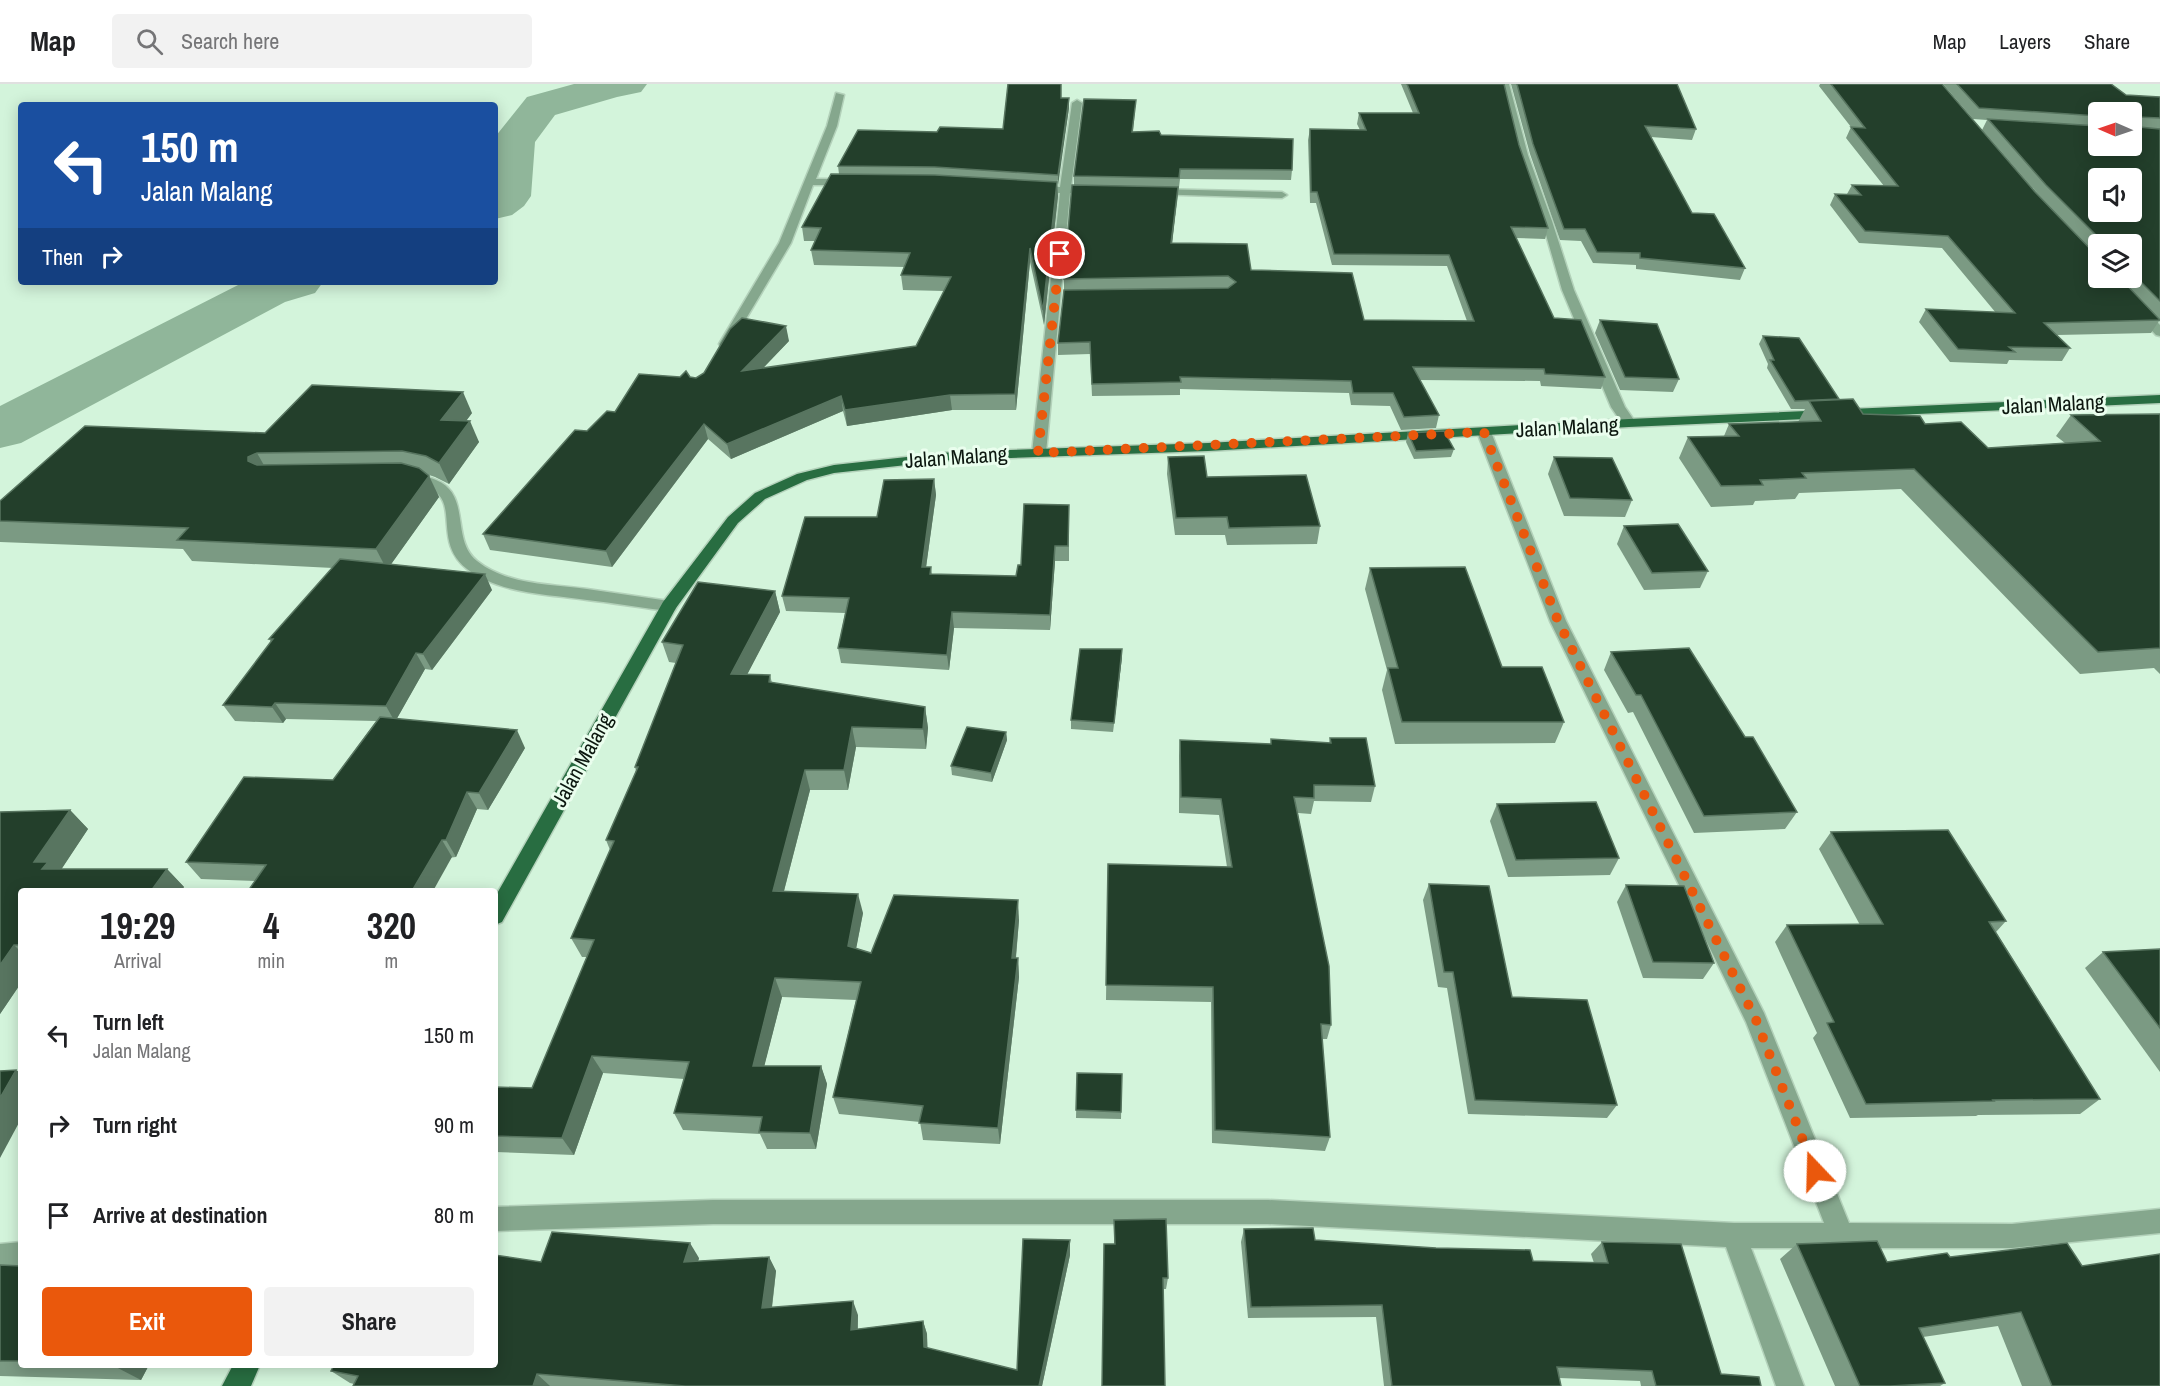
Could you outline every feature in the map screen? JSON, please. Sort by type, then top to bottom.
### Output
[{"type":"main road","name":"Jalan Malang","points":[[498,911],[669,606],[733,520],[760,496],[802,477],[834,469],[952,456],[2160,399]]},
{"type":"main road","points":[[236,1386],[245,1368]]},
{"type":"street","points":[[1505,84],[1522,155],[1547,221],[1568,290],[1618,407],[1629,423]]},
{"type":"street","points":[[716,358],[785,243],[832,126],[839,95]]},
{"type":"street","points":[[1038,453],[1062,297],[1065,191],[1077,103]]},
{"type":"street","points":[[809,182],[866,182]]},
{"type":"street","points":[[1018,188],[1111,192]]},
{"type":"street","points":[[1145,192],[1282,195]]},
{"type":"street","points":[[2118,288],[2160,332]]},
{"type":"street","points":[[1484,432],[1558,621],[1756,1020],[1841,1235]]},
{"type":"street","points":[[388,479],[412,478],[444,489],[451,499],[454,527],[460,551],[470,564],[485,573],[515,584],[669,606]]},
{"type":"street","points":[[498,1219],[713,1212],[1256,1212],[1734,1234],[2013,1236],[2160,1221]]},
{"type":"street","points":[[1734,1234],[1790,1386]]},
{"type":"street","points":[[0,1257],[18,1255]]},
{"type":"building","points":[[1008,84],[1061,84],[1061,98],[1069,98],[1058,175],[935,167],[838,166],[858,130],[937,132],[940,127],[1003,129]]},
{"type":"building","points":[[1407,84],[1504,84],[1519,145],[1548,228],[1511,227],[1554,318],[1581,320],[1605,377],[1545,374],[1544,369],[1413,367],[1439,415],[1404,417],[1393,393],[1353,393],[1351,381],[1180,377],[1181,382],[1092,384],[1090,342],[1058,343],[1064,290],[1228,288],[1236,282],[1228,276],[1064,279],[1072,185],[1178,187],[1171,243],[1247,244],[1251,270],[1352,273],[1364,320],[1474,321],[1449,255],[1334,254],[1317,192],[1311,192],[1310,129],[1366,130],[1359,113],[1419,113]]},
{"type":"building","points":[[1517,84],[1677,84],[1696,129],[1645,126],[1692,213],[1714,214],[1745,268],[1640,258],[1640,253],[1597,252],[1585,229],[1564,229],[1533,144]]},
{"type":"building","points":[[1831,84],[1942,84],[2035,192],[2088,247],[2088,288],[2130,288],[2160,320],[2044,323],[2070,348],[2009,347],[2015,352],[1958,349],[1926,309],[2015,313],[1948,236],[1865,231],[1835,194],[1861,195],[1852,185],[1898,186],[1851,127],[1865,128]]},
{"type":"building","points":[[1957,84],[2111,84],[2126,95],[2160,97],[2160,118],[2142,117],[2142,102],[2088,102],[2088,115],[1979,108]]},
{"type":"building","points":[[1084,99],[1136,100],[1132,132],[1159,131],[1161,135],[1293,139],[1292,170],[1180,169],[1179,178],[1074,176]]},
{"type":"building","points":[[1988,119],[2088,125],[2088,156],[2142,156],[2142,127],[2160,129],[2160,301],[2142,283],[2142,234],[2095,234],[2046,185]]},
{"type":"building","points":[[831,174],[935,175],[1057,182],[1043,310],[1030,248],[1015,394],[950,395],[845,410],[841,396],[727,444],[704,424],[606,551],[483,534],[575,430],[587,431],[607,411],[615,412],[639,374],[680,377],[686,371],[690,377],[696,378],[704,373],[730,329],[742,318],[786,326],[742,371],[916,346],[951,277],[901,275],[910,253],[811,250],[821,228],[802,227]]},
{"type":"building","points":[[1600,320],[1657,324],[1679,379],[1625,377]]},
{"type":"building","points":[[1763,336],[1799,338],[1839,399],[1795,401],[1770,360],[1774,360]]},
{"type":"building","points":[[312,385],[463,392],[441,420],[470,421],[439,463],[426,456],[402,451],[257,453],[248,457],[248,461],[257,465],[401,463],[419,468],[429,476],[376,549],[177,540],[188,528],[0,521],[0,501],[85,426],[265,433]]},
{"type":"building","points":[[1853,399],[1863,414],[1920,416],[1925,424],[1961,422],[1988,448],[2100,441],[2071,415],[2160,414],[2160,648],[2098,652],[1914,469],[1802,473],[1806,478],[1760,480],[1763,485],[1721,486],[1688,437],[1739,436],[1729,424],[1821,421],[1809,401]]},
{"type":"building","points":[[1444,431],[1454,449],[1416,451],[1408,433]]},
{"type":"building","points":[[1204,456],[1207,477],[1306,475],[1320,526],[1229,528],[1227,517],[1176,518],[1168,457]]},
{"type":"building","points":[[1554,457],[1612,458],[1632,500],[1570,498]]},
{"type":"building","points":[[934,479],[922,567],[931,567],[930,574],[1016,576],[1018,565],[1021,565],[1024,504],[1069,505],[1068,546],[1055,546],[1050,615],[952,612],[947,655],[838,648],[849,598],[782,596],[805,517],[877,517],[884,480]]},
{"type":"building","points":[[1678,524],[1708,571],[1652,573],[1624,526]]},
{"type":"building","points":[[340,559],[485,574],[423,654],[416,653],[386,706],[275,703],[272,707],[223,705],[273,639],[269,639]]},
{"type":"building","points":[[1465,567],[1502,667],[1542,667],[1564,722],[1402,722],[1388,668],[1398,668],[1370,568]]},
{"type":"building","points":[[698,582],[775,591],[731,674],[770,675],[769,682],[925,707],[923,729],[852,727],[844,770],[805,770],[773,891],[858,894],[848,946],[871,953],[894,895],[1018,900],[1012,958],[1018,958],[998,1128],[919,1123],[923,1106],[833,1097],[861,982],[775,978],[753,1066],[821,1066],[810,1133],[759,1132],[762,1117],[674,1113],[689,1062],[592,1056],[562,1138],[498,1136],[498,1087],[532,1088],[594,940],[571,938],[614,841],[606,840],[638,767],[635,767],[683,645],[662,642]]},
{"type":"building","points":[[1689,648],[1745,737],[1753,737],[1797,812],[1704,816],[1641,695],[1636,695],[1611,652]]},
{"type":"building","points":[[1080,649],[1122,649],[1114,723],[1071,720]]},
{"type":"building","points":[[380,717],[517,730],[479,793],[467,792],[446,840],[442,840],[414,888],[250,888],[266,865],[186,862],[244,777],[333,780]]},
{"type":"building","points":[[967,727],[1006,732],[991,773],[951,766]]},
{"type":"building","points":[[1330,738],[1366,738],[1375,786],[1314,785],[1314,798],[1294,797],[1329,966],[1331,1025],[1321,1024],[1330,1137],[1215,1130],[1213,987],[1106,985],[1108,864],[1232,867],[1221,799],[1181,797],[1180,740],[1271,744],[1271,739],[1331,743]]},
{"type":"building","points":[[1596,802],[1619,858],[1516,860],[1497,804]]},
{"type":"building","points":[[70,810],[34,862],[48,862],[42,869],[167,869],[153,888],[18,888],[18,945],[14,945],[0,965],[0,812]]},
{"type":"building","points":[[1948,830],[2006,921],[1989,922],[2100,1099],[1866,1104],[1827,1023],[1834,1022],[1787,925],[1883,924],[1831,832]]},
{"type":"building","points":[[1429,884],[1489,886],[1512,997],[1587,1000],[1617,1105],[1475,1100],[1453,972],[1444,972]]},
{"type":"building","points":[[1626,885],[1684,886],[1714,963],[1653,962]]},
{"type":"building","points":[[2160,949],[2160,1028],[2103,952]]},
{"type":"building","points":[[16,1070],[0,1098],[0,1071]]},
{"type":"building","points":[[1077,1073],[1122,1074],[1121,1112],[1076,1110]]},
{"type":"building","points":[[1166,1219],[1168,1278],[1163,1278],[1165,1386],[1102,1386],[1104,1244],[1115,1244],[1114,1220]]},
{"type":"building","points":[[1313,1228],[1315,1240],[1436,1248],[1530,1250],[1533,1261],[1608,1263],[1602,1242],[1681,1244],[1721,1374],[1759,1377],[1761,1386],[1656,1386],[1652,1371],[1557,1367],[1561,1386],[1392,1386],[1382,1305],[1251,1307],[1244,1229]]},
{"type":"building","points":[[552,1232],[690,1243],[684,1262],[769,1257],[762,1308],[853,1301],[851,1330],[923,1321],[924,1347],[1017,1370],[1023,1239],[1070,1240],[1039,1386],[685,1386],[537,1374],[533,1386],[353,1386],[358,1376],[331,1371],[332,1368],[498,1368],[498,1255],[541,1262]]},
{"type":"building","points":[[1877,1241],[1887,1262],[1947,1253],[1950,1257],[2067,1243],[2082,1266],[2160,1254],[2160,1386],[2052,1386],[2021,1312],[1919,1328],[1945,1383],[1860,1386],[1797,1244]]},
{"type":"building","points":[[0,1265],[18,1266],[18,1361],[0,1361]]},
{"type":"waterway","points":[[498,203],[508,196],[514,141],[541,106],[614,85],[627,84]]},
{"type":"waterway","points":[[0,430],[267,291],[287,285]]},
{"type":"route","points":[[1060,254],[1038,453],[1208,447],[1484,432],[1558,621],[1756,1020],[1815,1171]]}]
